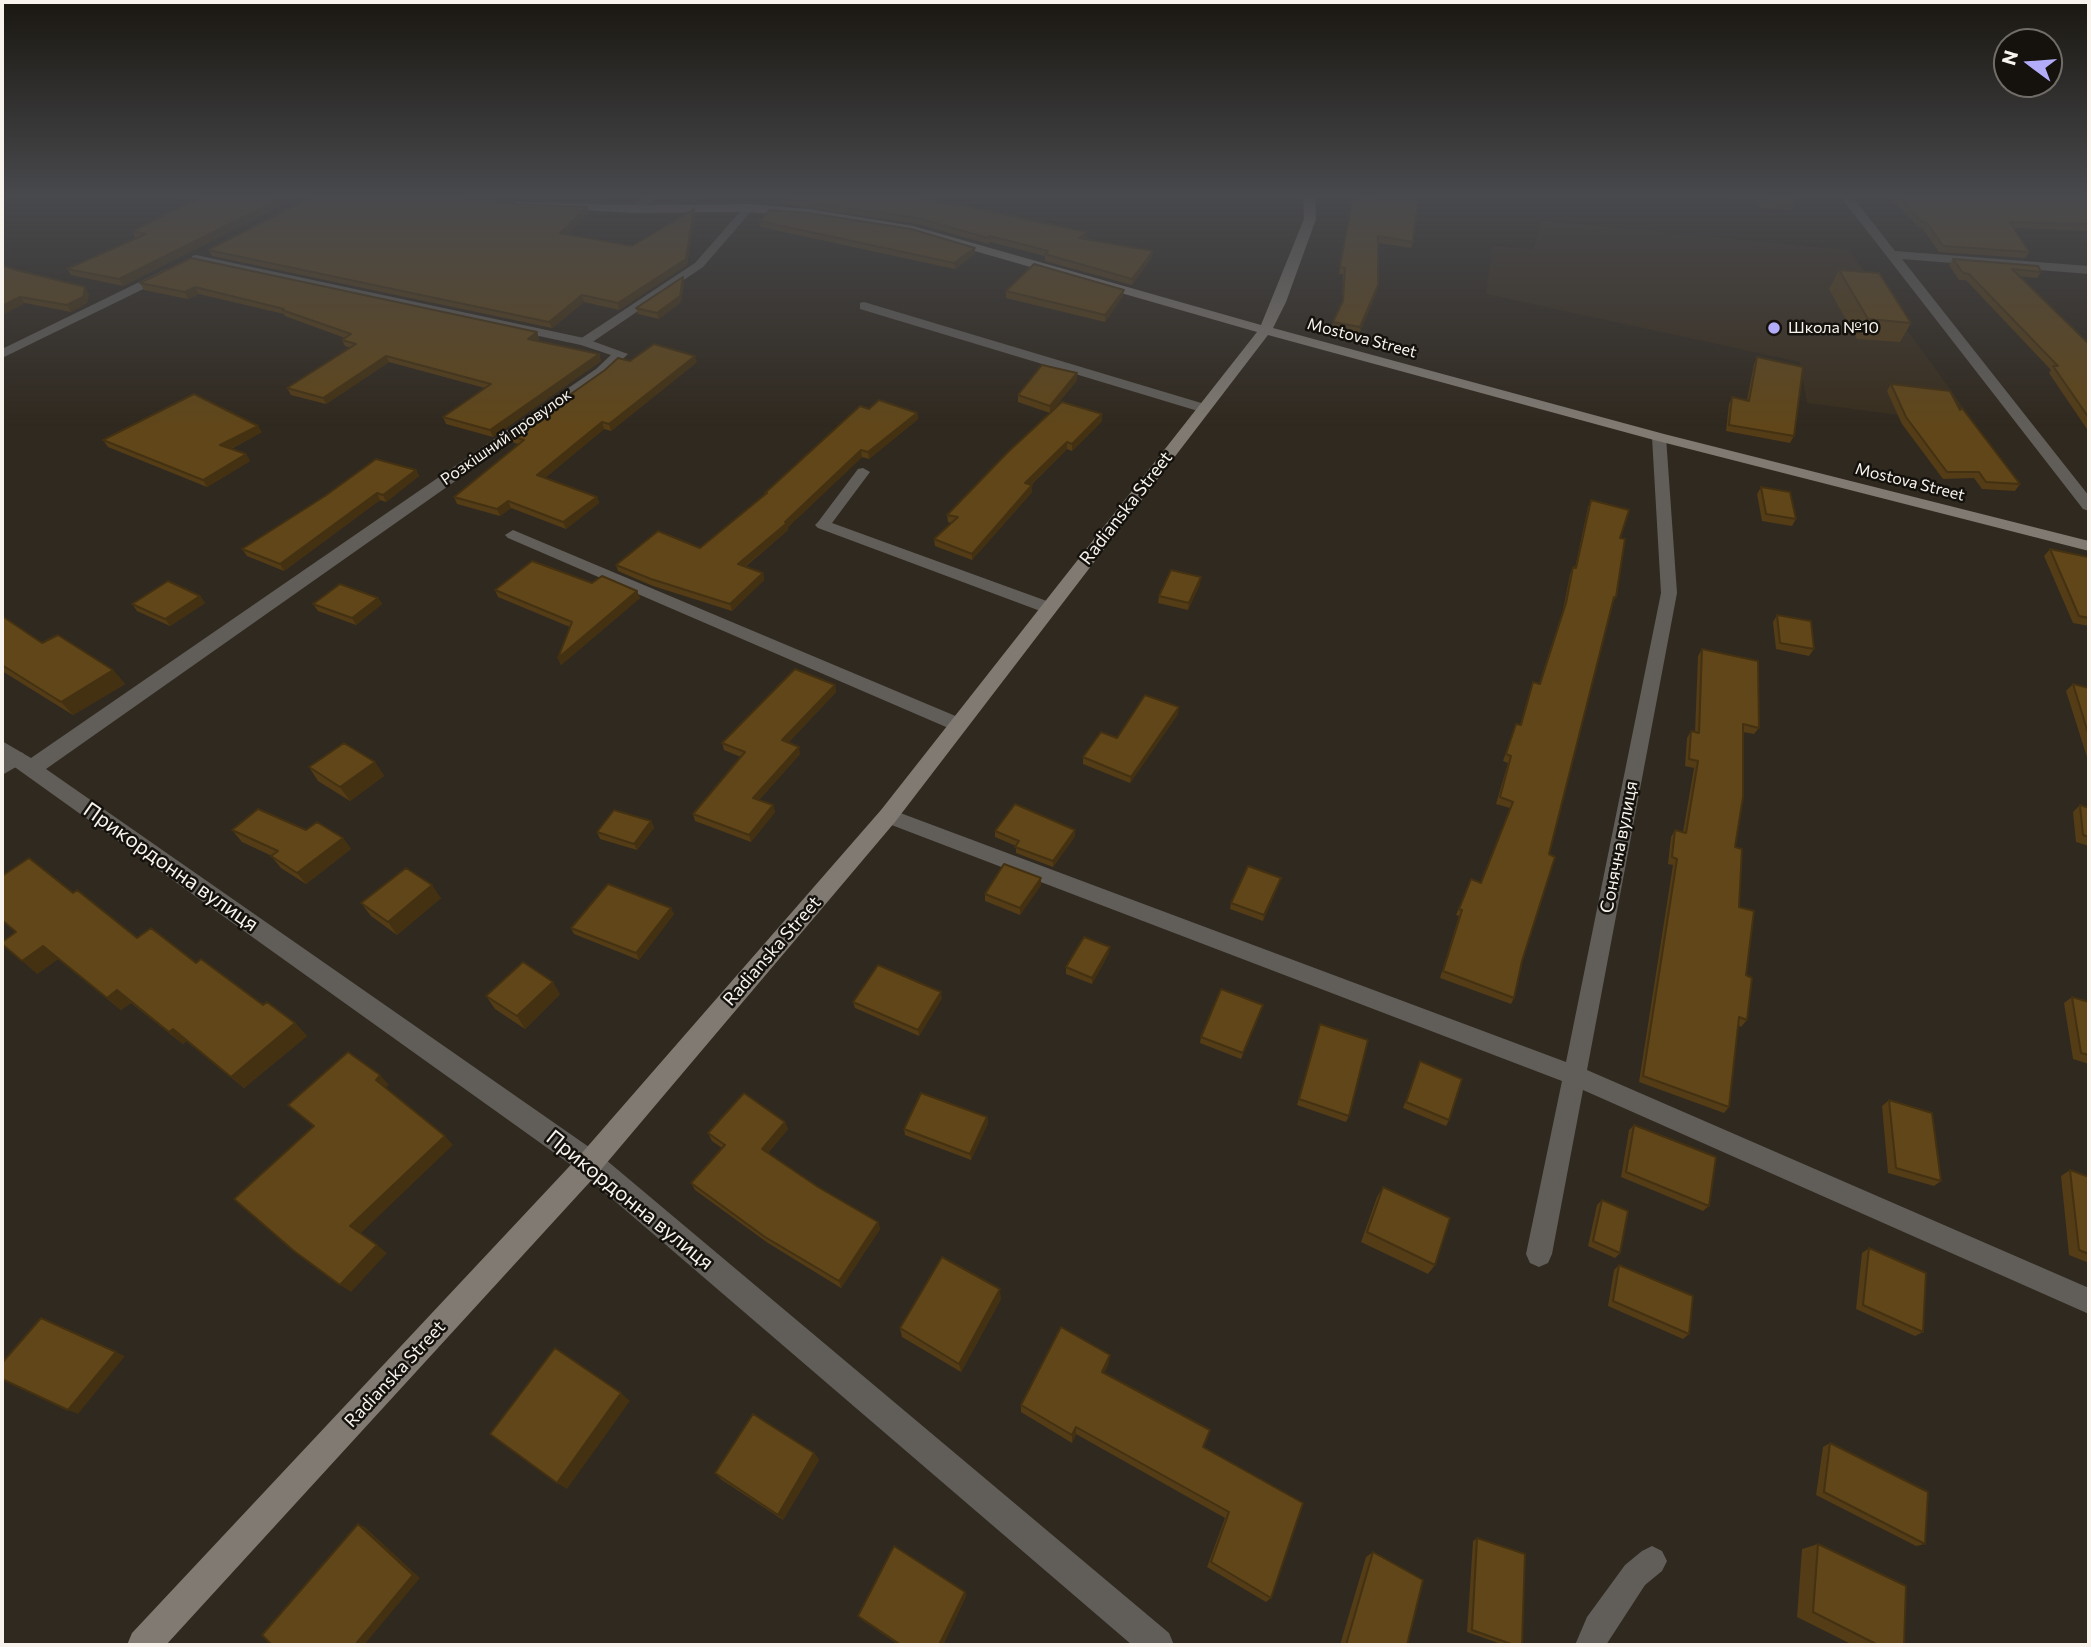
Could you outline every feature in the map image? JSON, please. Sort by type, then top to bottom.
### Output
[{"type":"street","points":[[2,354],[166,273]]},
{"type":"street","name":"Розкішний провулок","points":[[13,761],[601,372],[621,354],[583,342],[264,273]]},
{"type":"street","name":"Mostova Street","points":[[1064,273],[1659,437],[2089,546]]},
{"type":"street","name":"Radianska Street","points":[[145,1645],[590,1163],[888,817],[1265,330],[1290,273]]},
{"type":"street","points":[[1905,273],[2089,506]]},
{"type":"street","name":"Прикордонна вулиця","points":[[13,761],[590,1163],[1157,1645]]},
{"type":"lane","points":[[583,342],[687,273]]},
{"type":"lane","points":[[864,306],[1203,408]]},
{"type":"lane","name":"Сонячна вулиця","points":[[1539,1254],[1669,593],[1659,437]]},
{"type":"lane","points":[[863,472],[823,525],[1049,608]]},
{"type":"lane","points":[[513,535],[959,725]]},
{"type":"lane","points":[[888,817],[1574,1075],[2089,1301]]},
{"type":"lane","points":[[1590,1645],[1598,1628],[1635,1575],[1652,1561]]},
{"type":"shaded area","name":"Школа №10","points":[[1489,273],[1866,273],[1976,425],[1807,403],[1800,362],[1486,294]]},
{"type":"building","points":[[2,273],[28,273],[85,287],[83,297],[67,305],[20,297],[2,306]]},
{"type":"building","points":[[87,273],[131,273],[119,279]]},
{"type":"building","points":[[161,273],[260,273],[537,332],[528,339],[599,354],[490,430],[443,417],[491,384],[386,356],[323,398],[287,388],[356,344],[342,340],[351,334],[282,310],[284,309],[195,287],[185,292],[140,283]]},
{"type":"building","points":[[316,273],[665,273],[618,303],[582,295],[549,322]]},
{"type":"building","points":[[1025,273],[1065,273],[1124,290],[1105,315],[1006,291]]},
{"type":"building","points":[[1111,273],[1137,273],[1132,279]]},
{"type":"building","points":[[1345,273],[1378,273],[1378,285],[1360,327],[1333,322],[1343,301]]},
{"type":"building","points":[[1841,273],[1879,273],[1911,323],[1868,319]]},
{"type":"building","points":[[1963,273],[2016,273],[2089,344],[2089,418],[2053,366],[2058,366],[1969,274]]},
{"type":"building","points":[[683,277],[680,296],[657,313],[636,308]]},
{"type":"building","points":[[654,344],[695,356],[609,424],[602,422],[537,475],[597,497],[563,522],[508,501],[497,509],[454,497],[524,440],[511,436],[618,358],[630,361]]},
{"type":"building","points":[[1757,357],[1803,367],[1794,436],[1729,425],[1732,397],[1749,401]]},
{"type":"building","points":[[1042,365],[1077,373],[1050,406],[1018,395]]},
{"type":"building","points":[[1891,384],[1950,391],[1960,410],[1962,408],[2020,484],[1986,482],[1979,472],[1947,472],[1906,417]]},
{"type":"building","points":[[194,394],[258,426],[220,445],[246,454],[203,480],[103,440]]},
{"type":"building","points":[[879,400],[917,413],[868,452],[861,450],[785,522],[787,523],[738,564],[763,573],[730,604],[616,565],[658,531],[700,548],[767,493],[860,406],[869,409]]},
{"type":"building","points":[[1062,402],[1102,414],[1072,444],[1067,442],[1025,483],[1032,485],[972,554],[934,539],[958,517],[947,515],[1008,452]]},
{"type":"building","points":[[376,459],[416,470],[383,495],[377,493],[280,564],[242,549],[325,496]]},
{"type":"building","points":[[1761,487],[1790,492],[1796,519],[1766,514]]},
{"type":"building","points":[[1591,500],[1629,510],[1620,538],[1625,539],[1616,597],[1549,854],[1555,857],[1522,961],[1514,998],[1443,971],[1462,910],[1459,909],[1471,879],[1481,883],[1513,802],[1500,797],[1511,756],[1506,754],[1516,724],[1521,725],[1533,682],[1540,684],[1566,603],[1573,567],[1576,568]]},
{"type":"building","points":[[2050,549],[2088,557],[2089,618],[2079,616]]},
{"type":"building","points":[[532,561],[592,583],[602,576],[637,591],[558,658],[572,622],[495,590]]},
{"type":"building","points":[[1171,570],[1201,577],[1189,603],[1159,596]]},
{"type":"building","points":[[168,581],[200,596],[165,619],[132,604]]},
{"type":"building","points":[[340,584],[378,598],[352,618],[313,604]]},
{"type":"building","points":[[1777,615],[1811,621],[1814,649],[1780,643]]},
{"type":"building","points":[[2,616],[42,643],[58,635],[113,670],[61,702],[2,665]]},
{"type":"building","points":[[1702,649],[1758,661],[1759,728],[1743,724],[1743,797],[1735,847],[1742,849],[1739,907],[1754,911],[1746,975],[1752,978],[1747,1020],[1739,1017],[1729,1107],[1643,1076],[1677,859],[1672,857],[1675,830],[1686,833],[1698,761],[1689,759],[1691,731],[1699,733]]},
{"type":"building","points":[[795,669],[835,685],[782,740],[799,747],[753,798],[773,805],[749,835],[693,814],[745,752],[722,743]]},
{"type":"building","points":[[2073,684],[2089,688],[2089,736]]},
{"type":"building","points":[[1145,695],[1179,707],[1131,777],[1083,757],[1101,732],[1117,738]]},
{"type":"building","points":[[344,743],[375,762],[340,787],[309,767]]},
{"type":"building","points":[[1015,804],[1075,830],[1053,861],[1015,847],[1019,841],[995,831]]},
{"type":"building","points":[[2080,805],[2089,808],[2089,837],[2083,835]]},
{"type":"building","points":[[258,809],[306,830],[317,822],[343,838],[297,873],[271,856],[278,851],[232,830]]},
{"type":"building","points":[[614,810],[651,821],[634,844],[597,832]]},
{"type":"building","points":[[29,858],[73,893],[77,890],[137,938],[151,928],[196,963],[201,959],[263,1005],[267,1002],[295,1023],[231,1077],[173,1029],[169,1032],[117,990],[107,998],[43,946],[22,961],[2,944],[16,932],[2,920],[2,876]]},
{"type":"building","points":[[1004,864],[1041,878],[1020,908],[985,894]]},
{"type":"building","points":[[1248,866],[1281,878],[1264,915],[1231,903]]},
{"type":"building","points":[[406,868],[432,885],[388,922],[361,903]]},
{"type":"building","points":[[608,884],[671,908],[636,953],[571,928]]},
{"type":"building","points":[[1084,937],[1110,947],[1092,978],[1066,967]]},
{"type":"building","points":[[523,962],[553,982],[517,1016],[486,996]]},
{"type":"building","points":[[878,965],[941,992],[918,1030],[853,1002]]},
{"type":"building","points":[[1221,989],[1263,1005],[1243,1053],[1201,1037]]},
{"type":"building","points":[[2072,997],[2089,1002],[2089,1055],[2081,1053]]},
{"type":"building","points":[[1320,1024],[1368,1040],[1349,1116],[1299,1099]]},
{"type":"building","points":[[348,1052],[380,1075],[376,1080],[445,1136],[350,1226],[377,1245],[340,1285],[294,1251],[234,1199],[314,1126],[288,1105]]},
{"type":"building","points":[[1420,1061],[1462,1079],[1449,1120],[1406,1102]]},
{"type":"building","points":[[744,1093],[785,1122],[762,1149],[818,1187],[878,1222],[839,1281],[765,1237],[691,1183],[725,1145],[708,1133]]},
{"type":"building","points":[[921,1093],[987,1117],[970,1154],[904,1129]]},
{"type":"building","points":[[1889,1100],[1932,1113],[1941,1181],[1896,1168]]},
{"type":"building","points":[[1634,1125],[1716,1157],[1709,1206],[1626,1172]]},
{"type":"building","points":[[2070,1170],[2089,1177],[2089,1254],[2079,1250]]},
{"type":"building","points":[[1383,1187],[1450,1218],[1435,1265],[1367,1232]]},
{"type":"building","points":[[1602,1200],[1628,1211],[1620,1253],[1593,1241]]},
{"type":"building","points":[[1869,1248],[1926,1273],[1923,1332],[1863,1305]]},
{"type":"building","points":[[942,1257],[1000,1289],[959,1364],[900,1328]]},
{"type":"building","points":[[1619,1265],[1693,1296],[1689,1334],[1613,1301]]},
{"type":"building","points":[[41,1318],[116,1352],[68,1410],[2,1379],[2,1363]]},
{"type":"building","points":[[1061,1327],[1110,1355],[1102,1372],[1210,1430],[1203,1447],[1303,1503],[1271,1598],[1211,1562],[1229,1512],[1076,1427],[1072,1435],[1021,1405]]},
{"type":"building","points":[[555,1348],[621,1393],[557,1483],[490,1434]]},
{"type":"building","points":[[753,1414],[814,1453],[778,1515],[715,1473]]},
{"type":"building","points":[[1830,1443],[1928,1492],[1925,1544],[1824,1492]]},
{"type":"building","points":[[358,1524],[413,1575],[355,1645],[272,1645],[262,1635]]},
{"type":"building","points":[[1477,1538],[1525,1554],[1522,1645],[1514,1645],[1472,1630]]},
{"type":"building","points":[[1818,1544],[1906,1586],[1904,1645],[1878,1645],[1813,1612]]},
{"type":"building","points":[[894,1546],[965,1592],[939,1645],[901,1645],[858,1616]]},
{"type":"building","points":[[1373,1552],[1423,1580],[1407,1645],[1346,1645]]},
{"type":"place","name":"Школа №10","points":[[1774,328]]}]
